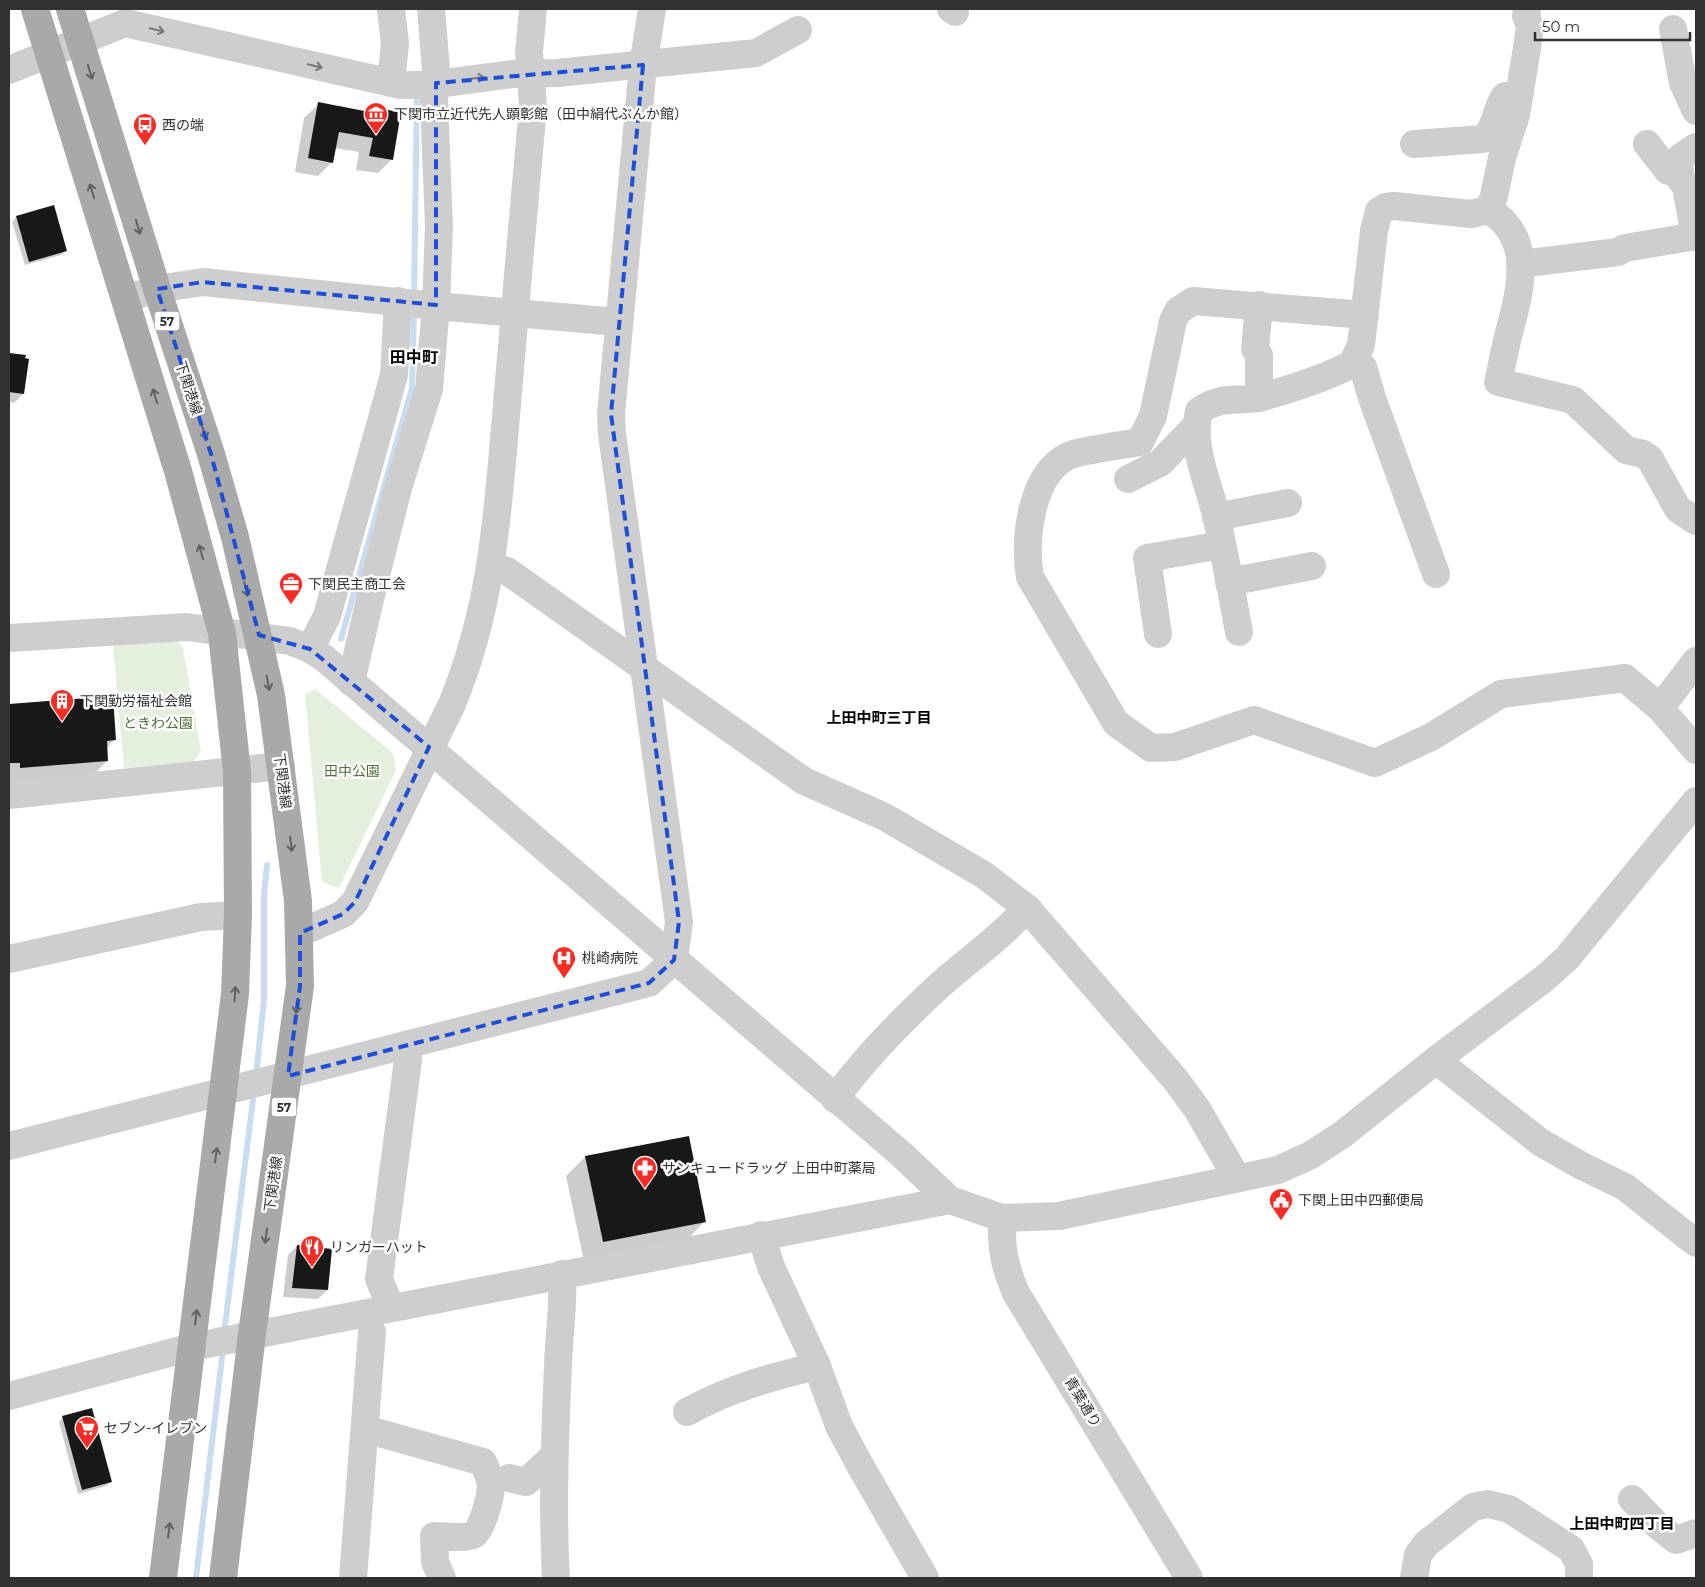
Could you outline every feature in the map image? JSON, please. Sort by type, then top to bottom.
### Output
[{"type":"main road","name":"下関港線","points":[[35,9],[178,471],[222,633],[236,772],[238,915],[230,1090],[223,1340],[223,1578]]},
{"type":"main road","name":"下関港線","points":[[70,9],[157,289],[214,464],[235,537],[259,635],[271,696],[282,766],[300,933],[300,986],[281,1078],[223,1340],[163,1578]]},
{"type":"street","points":[[391,9],[395,44],[396,84]]},
{"type":"street","points":[[310,649],[327,616],[394,374],[439,226],[432,84],[431,9]]},
{"type":"street","points":[[300,933],[343,914],[355,902],[429,747],[452,704],[465,673],[480,626],[491,566],[533,107],[530,74],[533,9]]},
{"type":"street","points":[[9,1146],[649,983],[674,960],[679,922],[612,434],[611,414],[643,65],[652,9]]},
{"type":"street","points":[[1489,210],[1502,158],[1516,115],[1529,33],[1527,9]]},
{"type":"street","points":[[9,70],[125,23],[396,84],[432,84],[512,74],[643,65],[756,53],[798,30]]},
{"type":"street","points":[[1673,30],[1683,83],[1696,111]]},
{"type":"street","points":[[1414,144],[1483,139],[1494,127],[1504,98],[1510,93],[1520,90]]},
{"type":"street","points":[[1647,144],[1668,171],[1680,172]]},
{"type":"street","points":[[1520,264],[1618,252],[1625,248],[1695,237],[1686,186],[1681,180],[1678,164],[1681,157],[1696,147]]},
{"type":"street","points":[[1239,632],[1216,517],[1197,448],[1195,427],[1199,411],[1209,404],[1232,398],[1259,398],[1343,369],[1352,364],[1361,345],[1374,231],[1379,211],[1386,207],[1394,206],[1471,214],[1489,210]]},
{"type":"street","points":[[1489,210],[1507,224],[1516,244],[1522,280],[1498,382],[1573,400],[1626,450],[1643,454],[1650,459],[1678,509],[1696,521]]},
{"type":"street","points":[[125,299],[157,289],[203,282],[618,322]]},
{"type":"street","points":[[1365,315],[1193,301],[1178,311],[1174,321],[1153,416],[1140,442],[1069,455],[1054,467],[1042,485],[1030,518],[1027,559],[1030,577],[1116,723],[1150,748],[1175,747],[1254,720],[1375,763],[1431,737],[1502,694],[1625,678],[1660,708],[1696,750]]},
{"type":"street","points":[[351,682],[393,508],[429,389],[416,303]]},
{"type":"street","points":[[1259,305],[1254,349],[1259,355],[1259,398]]},
{"type":"street","points":[[1355,360],[1363,367],[1372,398],[1436,574]]},
{"type":"street","points":[[1128,479],[1160,463],[1195,427]]},
{"type":"street","points":[[1216,517],[1288,503]]},
{"type":"street","points":[[1158,634],[1147,558],[1222,545]]},
{"type":"street","points":[[491,566],[508,571],[804,781],[885,817],[984,875],[1027,908],[1175,1079],[1206,1123],[1237,1178]]},
{"type":"street","points":[[1229,582],[1312,566]]},
{"type":"street","points":[[9,638],[187,627],[222,633],[259,635],[290,641],[310,649],[429,747],[901,1154],[950,1200],[1002,1218],[1059,1216],[1278,1170],[1311,1155],[1343,1134],[1436,1060],[1516,1001],[1567,958],[1696,801]]},
{"type":"street","points":[[1660,708],[1696,661]]},
{"type":"street","points":[[9,795],[282,766]]},
{"type":"street","points":[[835,1099],[851,1076],[918,1006],[1010,927],[1027,908]]},
{"type":"street","points":[[9,959],[201,918],[238,915]]},
{"type":"street","points":[[391,1308],[379,1279],[408,1060],[408,1044]]},
{"type":"street","points":[[1436,1060],[1540,1142],[1624,1187],[1696,1243]]},
{"type":"street","points":[[9,1396],[223,1340],[950,1200]]},
{"type":"street","name":"青葉通り","points":[[1002,1218],[1005,1269],[1016,1293],[1189,1578]]},
{"type":"street","points":[[762,1236],[771,1268],[817,1366],[844,1434],[925,1578]]},
{"type":"street","points":[[556,1578],[554,1456],[558,1353],[564,1304],[562,1274]]},
{"type":"street","points":[[354,1578],[372,1332]]},
{"type":"street","points":[[687,1412],[709,1400],[757,1381],[817,1366]]},
{"type":"street","points":[[365,1429],[483,1462],[491,1486],[481,1525],[477,1531],[467,1536],[434,1536],[435,1562],[442,1578]]},
{"type":"street","points":[[509,1478],[526,1482],[554,1456]]},
{"type":"street","points":[[1632,1499],[1657,1526],[1676,1540],[1696,1533]]},
{"type":"street","points":[[1414,1578],[1418,1555],[1426,1544],[1473,1507],[1488,1504],[1508,1509],[1571,1549],[1579,1564],[1578,1578]]},
{"type":"highlighted area","points":[[643,65],[611,414],[679,922],[674,960],[649,983],[288,1076],[300,986],[300,933],[343,914],[355,902],[429,747],[310,649],[259,635],[211,454],[157,289],[203,282],[436,305],[436,83]]},
{"type":"green space","name":"ときわ公園","points":[[177,640],[183,648],[201,751],[193,762],[124,768],[113,646]]},
{"type":"green space","name":"田中公園","points":[[315,689],[393,753],[396,770],[339,888],[322,882],[305,694]]},
{"type":"building","name":"下関市立近代先人顕彰館（田中絹代ぶんか館）","points":[[318,102],[380,114],[381,109],[401,112],[393,160],[369,156],[373,138],[339,132],[333,163],[308,158]]},
{"type":"building","points":[[54,205],[67,251],[29,262],[16,216]]},
{"type":"building","points":[[9,353],[26,355],[25,358],[29,359],[24,394],[9,392]]},
{"type":"building","name":"下関勤労福祉会館","points":[[113,696],[116,740],[107,741],[108,761],[20,768],[20,763],[9,763],[9,704]]},
{"type":"building","name":"サンキュードラッグ 上田中町薬局","points":[[689,1136],[706,1222],[603,1242],[585,1156]]},
{"type":"building","name":"リンガーハット","points":[[297,1245],[332,1249],[328,1290],[292,1288]]},
{"type":"building","name":"セブン-イレブン","points":[[92,1408],[112,1482],[82,1490],[62,1416]]},
{"type":"waterway","points":[[414,298],[417,90]]},
{"type":"waterway","points":[[341,639],[412,388],[414,310]]},
{"type":"waterway","points":[[256,1076],[264,999],[264,896],[267,865]]},
{"type":"waterway","points":[[224,1334],[254,1091]]},
{"type":"waterway","points":[[196,1578],[223,1349]]},
{"type":"place","name":"下関市立近代先人顕彰館（田中絹代ぶんか館）","points":[[376,135]]},
{"type":"place","name":"西の端","points":[[145,146]]},
{"type":"place","name":"下関民主商工会","points":[[291,605]]},
{"type":"place","name":"下関勤労福祉会館","points":[[62,722]]},
{"type":"place","name":"桃崎病院","points":[[564,979]]},
{"type":"place","name":"サンキュードラッグ 上田中町薬局","points":[[645,1189]]},
{"type":"place","name":"下関上田中四郵便局","points":[[1281,1221]]},
{"type":"place","name":"リンガーハット","points":[[312,1268]]},
{"type":"place","name":"セブン-イレブン","points":[[87,1449]]},
{"type":"district","name":"田中町","points":[[414,357]]},
{"type":"district","name":"上田中町三丁目","points":[[879,717]]},
{"type":"district","name":"上田中町四丁目","points":[[1622,1523]]}]
